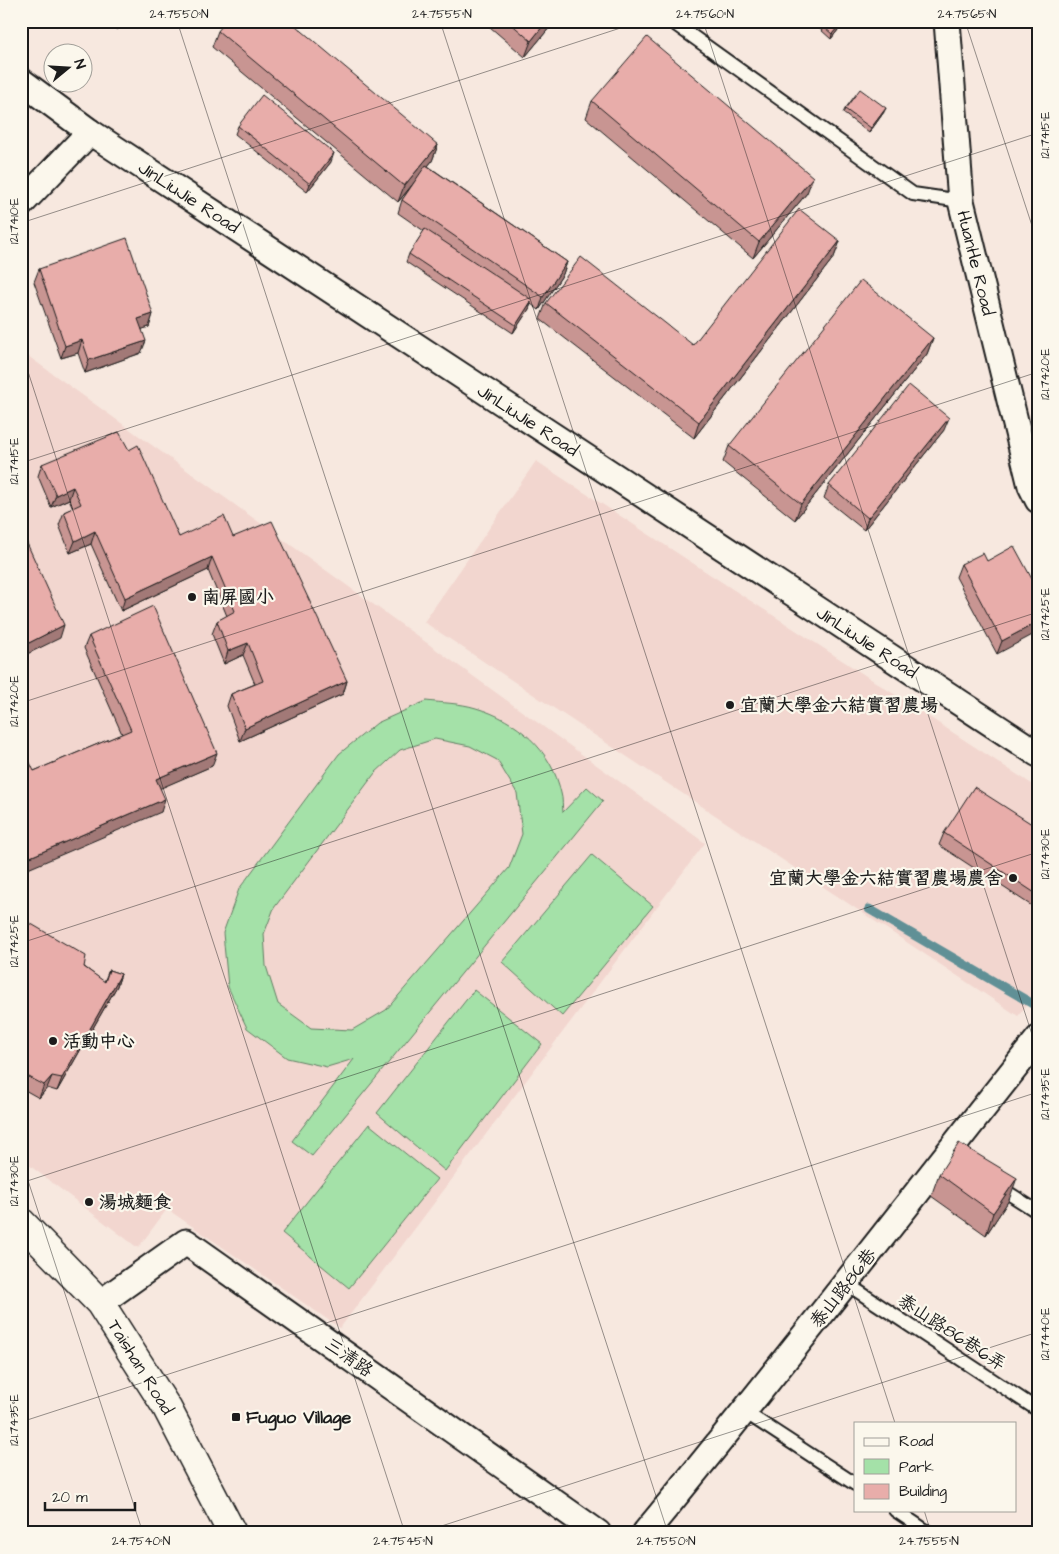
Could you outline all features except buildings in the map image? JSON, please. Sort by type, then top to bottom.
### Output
[{"type":"main road","name":"Taishan Road","points":[[21,1222],[100,1303],[167,1408],[232,1533]]},
{"type":"street","name":"HuanHe Road","points":[[946,21],[961,201],[1031,486],[1038,500]]},
{"type":"street","name":"JinLiuJie Road","points":[[21,81],[90,132],[1038,754]]},
{"type":"street","points":[[21,204],[90,132]]},
{"type":"street","name":"泰山路86巷","points":[[645,1533],[952,1156],[1038,1040]]},
{"type":"street","name":"三清路","points":[[100,1303],[186,1242],[598,1533]]},
{"type":"lane","points":[[670,21],[913,194],[961,201]]},
{"type":"lane","points":[[989,1180],[1038,1212]]},
{"type":"lane","name":"泰山路86巷6弄","points":[[847,1284],[1038,1410]]},
{"type":"lane","points":[[745,1412],[854,1483]]},
{"type":"lane","points":[[898,1512],[929,1533]]},
{"type":"shaded area","name":"南屏國小","points":[[21,351],[705,843],[340,1328],[167,1209],[138,1248],[21,1159]]},
{"type":"shaded area","name":"宜蘭大學金六結實習農場","points":[[536,461],[1038,788],[1038,991],[1018,1016],[424,622]]},
{"type":"green space","points":[[426,701],[470,706],[491,713],[519,729],[541,750],[550,763],[556,777],[562,795],[563,812],[587,787],[603,801],[312,1156],[292,1141],[354,1059],[327,1067],[287,1058],[247,1028],[228,987],[223,933],[239,889],[339,754],[377,723]],"holes":[[[435,739],[470,746],[497,760],[517,793],[522,834],[509,868],[386,1010],[352,1030],[311,1028],[278,1004],[266,966],[264,934],[274,908],[375,773],[400,750]]]},
{"type":"green space","points":[[592,855],[653,906],[562,1016],[502,962]]},
{"type":"green space","points":[[474,990],[542,1044],[445,1171],[377,1113]]},
{"type":"green space","points":[[369,1124],[437,1179],[349,1288],[282,1233]]},
{"type":"waterway","points":[[869,909],[1038,1007]]},
{"type":"place","name":"南屏國小","points":[[192,597]]},
{"type":"place","name":"宜蘭大學金六結實習農場","points":[[730,705]]},
{"type":"place","name":"宜蘭大學金六結實習農場農舍","points":[[1013,878]]},
{"type":"place","name":"活動中心","points":[[53,1041]]},
{"type":"place","name":"湯城麵食","points":[[89,1202]]},
{"type":"place","name":"Fuguo Village","points":[[236,1417]]}]
